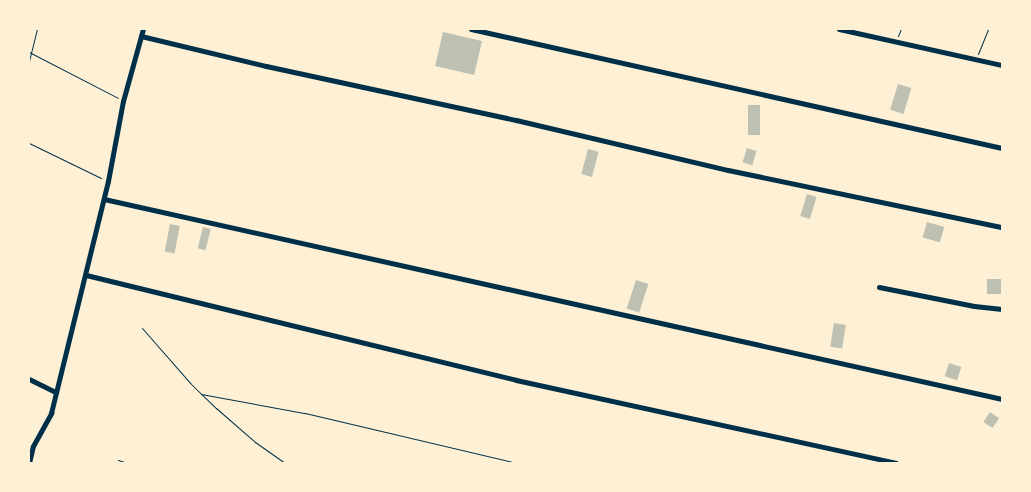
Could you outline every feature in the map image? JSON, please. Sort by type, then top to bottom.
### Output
[{"type":"street","points":[[29,463],[34,446],[47,424],[56,392],[104,199],[123,101],[143,29]]},
{"type":"street","points":[[471,29],[1002,148]]},
{"type":"street","points":[[840,29],[1002,65]]},
{"type":"street","points":[[141,36],[266,66],[516,120],[728,170],[1002,227]]},
{"type":"street","points":[[104,199],[1002,399]]},
{"type":"street","points":[[86,275],[516,380],[896,463]]},
{"type":"street","points":[[879,287],[974,306],[1002,309]]},
{"type":"street","points":[[29,378],[56,392]]},
{"type":"path","points":[[29,61],[37,29]]},
{"type":"path","points":[[976,59],[988,29]]},
{"type":"path","points":[[30,53],[123,101]]},
{"type":"path","points":[[29,143],[108,181]]},
{"type":"path","points":[[142,328],[201,394],[255,442],[285,463]]},
{"type":"path","points":[[201,394],[305,413],[517,463]]},
{"type":"path","points":[[118,460],[128,463]]},
{"type":"building","points":[[443,32],[482,41],[474,75],[435,66]]},
{"type":"building","points":[[898,84],[911,88],[903,114],[890,110]]},
{"type":"building","points":[[748,105],[760,105],[760,135],[748,135]]},
{"type":"building","points":[[747,148],[757,151],[752,165],[743,162]]},
{"type":"building","points":[[588,149],[599,152],[592,177],[581,174]]},
{"type":"building","points":[[807,194],[817,197],[810,219],[800,216]]},
{"type":"building","points":[[927,222],[944,227],[940,242],[923,237]]},
{"type":"building","points":[[170,224],[180,226],[174,253],[165,251]]},
{"type":"building","points":[[203,227],[211,229],[205,250],[198,248]]},
{"type":"building","points":[[987,279],[1001,279],[1001,294],[987,294]]},
{"type":"building","points":[[636,280],[648,284],[639,313],[627,309]]},
{"type":"building","points":[[834,323],[846,325],[842,349],[830,347]]},
{"type":"building","points":[[949,363],[961,367],[957,380],[945,376]]},
{"type":"building","points":[[990,412],[999,418],[992,428],[983,422]]}]
